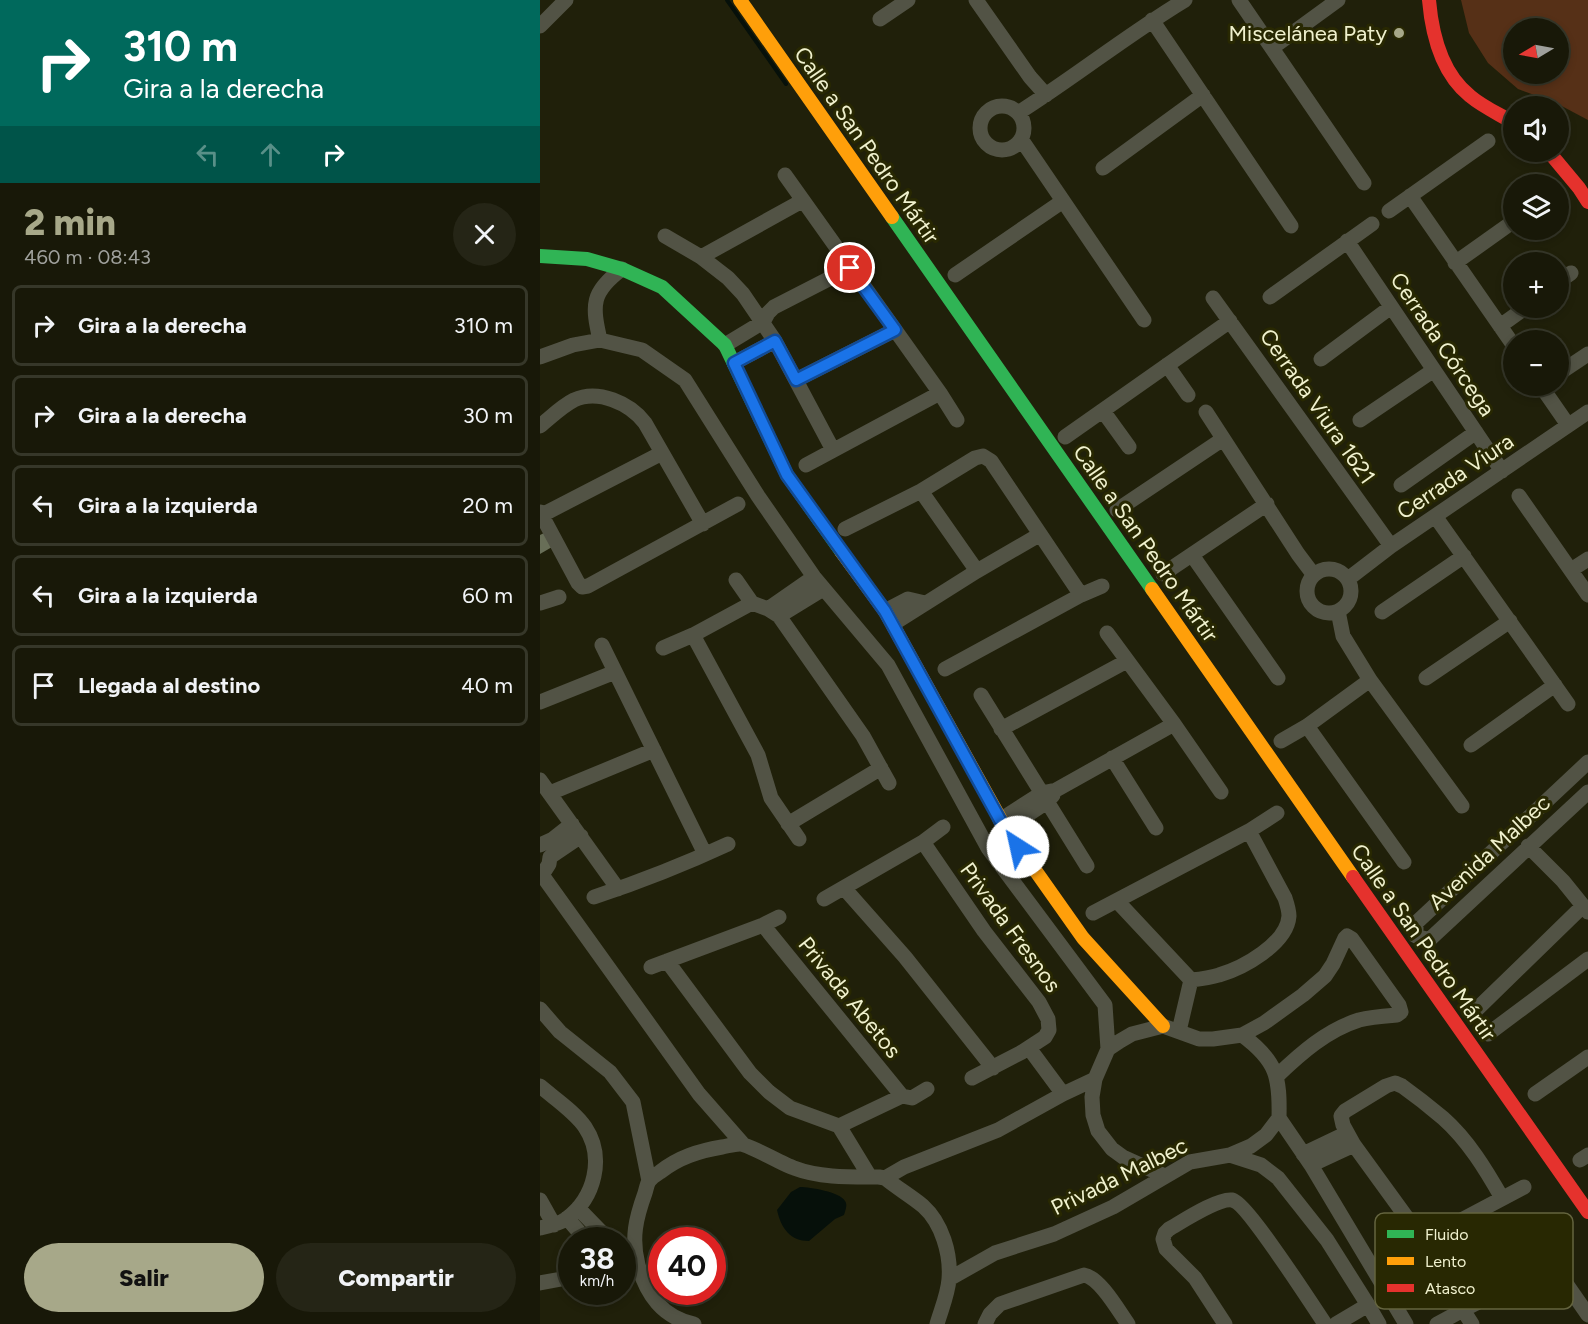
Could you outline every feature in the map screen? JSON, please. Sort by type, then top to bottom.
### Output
[{"type":"main road","name":"Calle a San Pedro Mártir","points":[[740,0],[1588,1212]]},
{"type":"main road","points":[[1429,0],[1433,33],[1446,65],[1456,82],[1470,96],[1503,116]]},
{"type":"main road","points":[[1557,162],[1588,202]]},
{"type":"main road","points":[[540,256],[587,259],[622,269],[662,287],[725,345],[787,475],[889,617],[1003,824],[1083,938],[1162,1026]]},
{"type":"street","points":[[540,26],[566,0]]},
{"type":"street","points":[[880,19],[908,0]]},
{"type":"street","points":[[976,0],[1030,77],[1046,95]]},
{"type":"street","points":[[1018,113],[1152,20],[1185,0]]},
{"type":"street","points":[[1239,0],[1364,183]]},
{"type":"street","points":[[1272,48],[1338,0]]},
{"type":"street","points":[[1152,20],[1291,226]]},
{"type":"street","points":[[1103,168],[1203,95]]},
{"type":"street","points":[[1006,106],[1018,113],[1024,125],[1021,139],[1016,144],[1003,149],[989,145],[984,140],[981,133],[982,119],[992,108],[1006,106]]},
{"type":"street","points":[[1021,139],[1144,320]]},
{"type":"street","points":[[1389,211],[1488,141]]},
{"type":"street","points":[[785,175],[957,420]]},
{"type":"street","points":[[1410,196],[1503,330]]},
{"type":"street","points":[[701,257],[802,201]]},
{"type":"street","points":[[956,275],[1063,201]]},
{"type":"street","points":[[1270,297],[1372,224]]},
{"type":"street","points":[[1455,263],[1503,229]]},
{"type":"street","points":[[665,236],[701,257],[728,278],[743,294],[775,341],[833,450]]},
{"type":"street","name":"Cerrada Córcega","points":[[1347,241],[1502,471]]},
{"type":"street","points":[[725,345],[763,322],[774,307],[850,268]]},
{"type":"street","points":[[600,340],[595,302],[597,294],[610,278],[622,269]]},
{"type":"street","name":"Cerrada Viura 1621","points":[[1213,298],[1391,546]]},
{"type":"street","points":[[1321,359],[1391,307]]},
{"type":"street","points":[[1500,326],[1511,318]]},
{"type":"street","name":"Cerrada Viura 1621","points":[[1065,437],[1230,321]]},
{"type":"street","points":[[796,380],[895,330]]},
{"type":"street","points":[[540,357],[573,345],[600,340],[642,350],[685,380],[758,496],[818,583],[888,665],[988,848],[1105,1005],[1108,1049],[1095,1079],[1092,1097],[1093,1115],[1098,1131],[1107,1143],[1123,1157],[1165,1176]]},
{"type":"street","points":[[734,363],[775,341]]},
{"type":"street","points":[[1569,367],[1588,354]]},
{"type":"street","points":[[1167,365],[1188,395]]},
{"type":"street","points":[[1360,420],[1434,370]]},
{"type":"street","points":[[806,465],[940,393]]},
{"type":"street","points":[[540,426],[572,401],[592,396],[617,401],[633,410],[640,416],[703,524]]},
{"type":"street","points":[[1548,396],[1568,425]]},
{"type":"street","points":[[1103,411],[1129,447]]},
{"type":"street","points":[[1206,412],[1313,574]]},
{"type":"street","name":"Cerrada Viura","points":[[1348,579],[1391,546],[1588,412]]},
{"type":"street","points":[[1401,484],[1476,432]]},
{"type":"street","points":[[1117,510],[1223,439]]},
{"type":"street","points":[[662,453],[541,513],[582,587],[588,586],[738,504]]},
{"type":"street","points":[[845,530],[921,491],[975,458],[983,456],[990,461],[1081,595]]},
{"type":"street","points":[[921,491],[977,571]]},
{"type":"street","points":[[1519,496],[1588,595]]},
{"type":"street","points":[[1163,574],[1267,504]]},
{"type":"street","points":[[1435,516],[1568,704]]},
{"type":"street","points":[[889,617],[925,603],[1039,535]]},
{"type":"street","points":[[1192,555],[1278,678]]},
{"type":"street","points":[[1382,612],[1464,556]]},
{"type":"street","points":[[1570,570],[1588,559]]},
{"type":"street","points":[[1335,569],[1348,579],[1351,595],[1347,603],[1338,611],[1323,613],[1309,601],[1306,592],[1308,582],[1319,570],[1335,569]]},
{"type":"street","points":[[736,580],[752,603],[774,612],[863,736],[889,783]]},
{"type":"street","points":[[774,612],[818,583]]},
{"type":"street","points":[[945,669],[1081,595],[1102,586]]},
{"type":"street","points":[[540,603],[559,597]]},
{"type":"street","points":[[663,648],[693,635],[752,603]]},
{"type":"street","points":[[1338,611],[1343,636],[1371,680],[1462,806]]},
{"type":"street","points":[[1426,678],[1510,621]]},
{"type":"street","points":[[1107,633],[1221,792]]},
{"type":"street","points":[[693,635],[752,742],[771,798],[799,839]]},
{"type":"street","points":[[602,645],[705,854]]},
{"type":"street","points":[[1001,729],[1126,661]]},
{"type":"street","points":[[540,702],[615,672]]},
{"type":"street","points":[[1281,741],[1307,726],[1371,680]]},
{"type":"street","points":[[1471,745],[1555,685]]},
{"type":"street","points":[[981,695],[1001,729],[1049,795],[1087,866]]},
{"type":"street","points":[[1003,824],[1112,758],[1174,724]]},
{"type":"street","points":[[1307,726],[1404,862]]},
{"type":"street","points":[[550,793],[654,750]]},
{"type":"street","points":[[1112,758],[1156,828]]},
{"type":"street","name":"Avenida Malbec","points":[[1588,762],[1416,923],[1416,936],[1429,940],[1588,792]]},
{"type":"street","points":[[788,824],[881,768]]},
{"type":"street","points":[[540,780],[618,889]]},
{"type":"street","points":[[1093,913],[1249,831],[1276,813]]},
{"type":"street","points":[[824,899],[922,842],[943,827]]},
{"type":"street","points":[[577,830],[544,849],[549,864],[541,873],[699,1094],[742,1143],[781,1164],[809,1173],[878,1177],[998,1130],[1095,1079]]},
{"type":"street","points":[[1191,980],[1214,977],[1237,969],[1275,943],[1289,918],[1285,898],[1249,831]]},
{"type":"street","name":"Privada Fresnos","points":[[922,842],[1048,1019],[1049,1030],[1045,1037],[1026,1050],[972,1078]]},
{"type":"street","points":[[594,897],[728,844]]},
{"type":"street","points":[[1476,1010],[1586,909],[1563,881],[1528,846]]},
{"type":"street","points":[[844,888],[905,957],[993,1068]]},
{"type":"street","points":[[1117,901],[1191,980]]},
{"type":"street","name":"Privada Abetos","points":[[651,967],[763,925],[778,917]]},
{"type":"street","name":"Privada Abetos","points":[[763,925],[902,1096]]},
{"type":"street","points":[[1108,1049],[1132,1034],[1162,1026],[1199,1039],[1242,1035],[1272,1018],[1325,976],[1347,936],[1352,939],[1399,1005],[1401,1012],[1397,1015],[1361,1020],[1343,1027],[1320,1040],[1277,1076]]},
{"type":"street","points":[[1488,1034],[1588,959]]},
{"type":"street","points":[[667,961],[750,1073],[764,1088],[790,1108],[843,1125],[878,1177],[922,1206],[930,1215],[940,1229],[948,1256],[949,1279],[937,1324]]},
{"type":"street","points":[[1179,1031],[1191,980]]},
{"type":"street","points":[[540,1009],[560,1032],[610,1071],[633,1102],[649,1181],[635,1226],[637,1258],[650,1292],[662,1309],[671,1317],[694,1324]]},
{"type":"street","points":[[1242,1035],[1253,1043],[1271,1064],[1277,1076],[1279,1118],[1375,1273]]},
{"type":"street","points":[[1026,1050],[1058,1097]]},
{"type":"street","points":[[1535,1094],[1588,1057]]},
{"type":"street","points":[[1403,1213],[1350,1139],[1342,1125],[1341,1116],[1345,1111],[1390,1084],[1399,1084],[1445,1119],[1477,1157],[1502,1198]]},
{"type":"street","points":[[540,1086],[584,1126],[592,1141],[595,1157],[592,1185],[560,1220]]},
{"type":"street","points":[[843,1125],[902,1096],[912,1098],[927,1089]]},
{"type":"street","name":"Privada Malbec","points":[[949,1279],[996,1253],[1054,1234],[1113,1207],[1190,1162],[1230,1155],[1259,1142],[1279,1118]]},
{"type":"street","points":[[1307,1160],[1350,1139]]},
{"type":"street","points":[[649,1181],[671,1163],[694,1152],[742,1143]]},
{"type":"street","points":[[1230,1155],[1261,1164],[1278,1178],[1322,1234],[1378,1324]]},
{"type":"street","points":[[1474,1213],[1524,1187]]},
{"type":"street","points":[[540,1200],[560,1220],[577,1227]]},
{"type":"street","points":[[1225,1324],[1195,1278],[1166,1249],[1163,1239],[1169,1229],[1218,1202],[1231,1200],[1236,1202],[1254,1221],[1325,1324]]},
{"type":"street","points":[[1218,1202],[1235,1211],[1313,1324]]},
{"type":"street","points":[[985,1324],[990,1314],[1000,1304],[1084,1275],[1096,1281],[1128,1324]]},
{"type":"street","points":[[540,1283],[558,1280]]},
{"type":"street","points":[[1573,1294],[1588,1315]]},
{"type":"street","points":[[1336,1324],[1368,1305]]},
{"type":"street","points":[[1397,1309],[1406,1324]]},
{"type":"street","points":[[1437,1324],[1462,1310],[1472,1324]]},
{"type":"shaded area","points":[[1461,0],[1588,0],[1588,120],[1569,110],[1569,96],[1537,96],[1518,89],[1512,84],[1569,84],[1569,18],[1503,18],[1503,76],[1488,63],[1469,33]]},
{"type":"shaded area","points":[[800,1187],[837,1195],[846,1204],[844,1215],[835,1219],[809,1241],[797,1239],[787,1232],[777,1210],[791,1192]]},
{"type":"building","points":[[544,533],[552,547],[540,554],[540,535]]},
{"type":"waterway","points":[[727,0],[786,84]]},
{"type":"traffic: fast","points":[[892,217],[1152,589]]},
{"type":"traffic: fast","points":[[540,256],[587,259],[622,269],[662,287],[725,345],[787,475],[841,551]]},
{"type":"traffic: slow","points":[[740,0],[892,217]]},
{"type":"traffic: slow","points":[[841,551],[885,611],[1006,829],[1083,938],[1163,1026]]},
{"type":"traffic: slow","points":[[1152,589],[1353,877]]},
{"type":"traffic: jam","points":[[1429,0],[1436,40],[1445,65],[1460,87],[1475,100],[1503,117]]},
{"type":"traffic: jam","points":[[1557,162],[1588,202]]},
{"type":"traffic: jam","points":[[1353,877],[1588,1212]]},
{"type":"place","name":"Miscelánea Paty","points":[[1399,33]]},
{"type":"route","points":[[850,268],[895,330],[796,380],[775,341],[734,363],[787,475],[885,611],[1000,820],[1018,847]]}]
